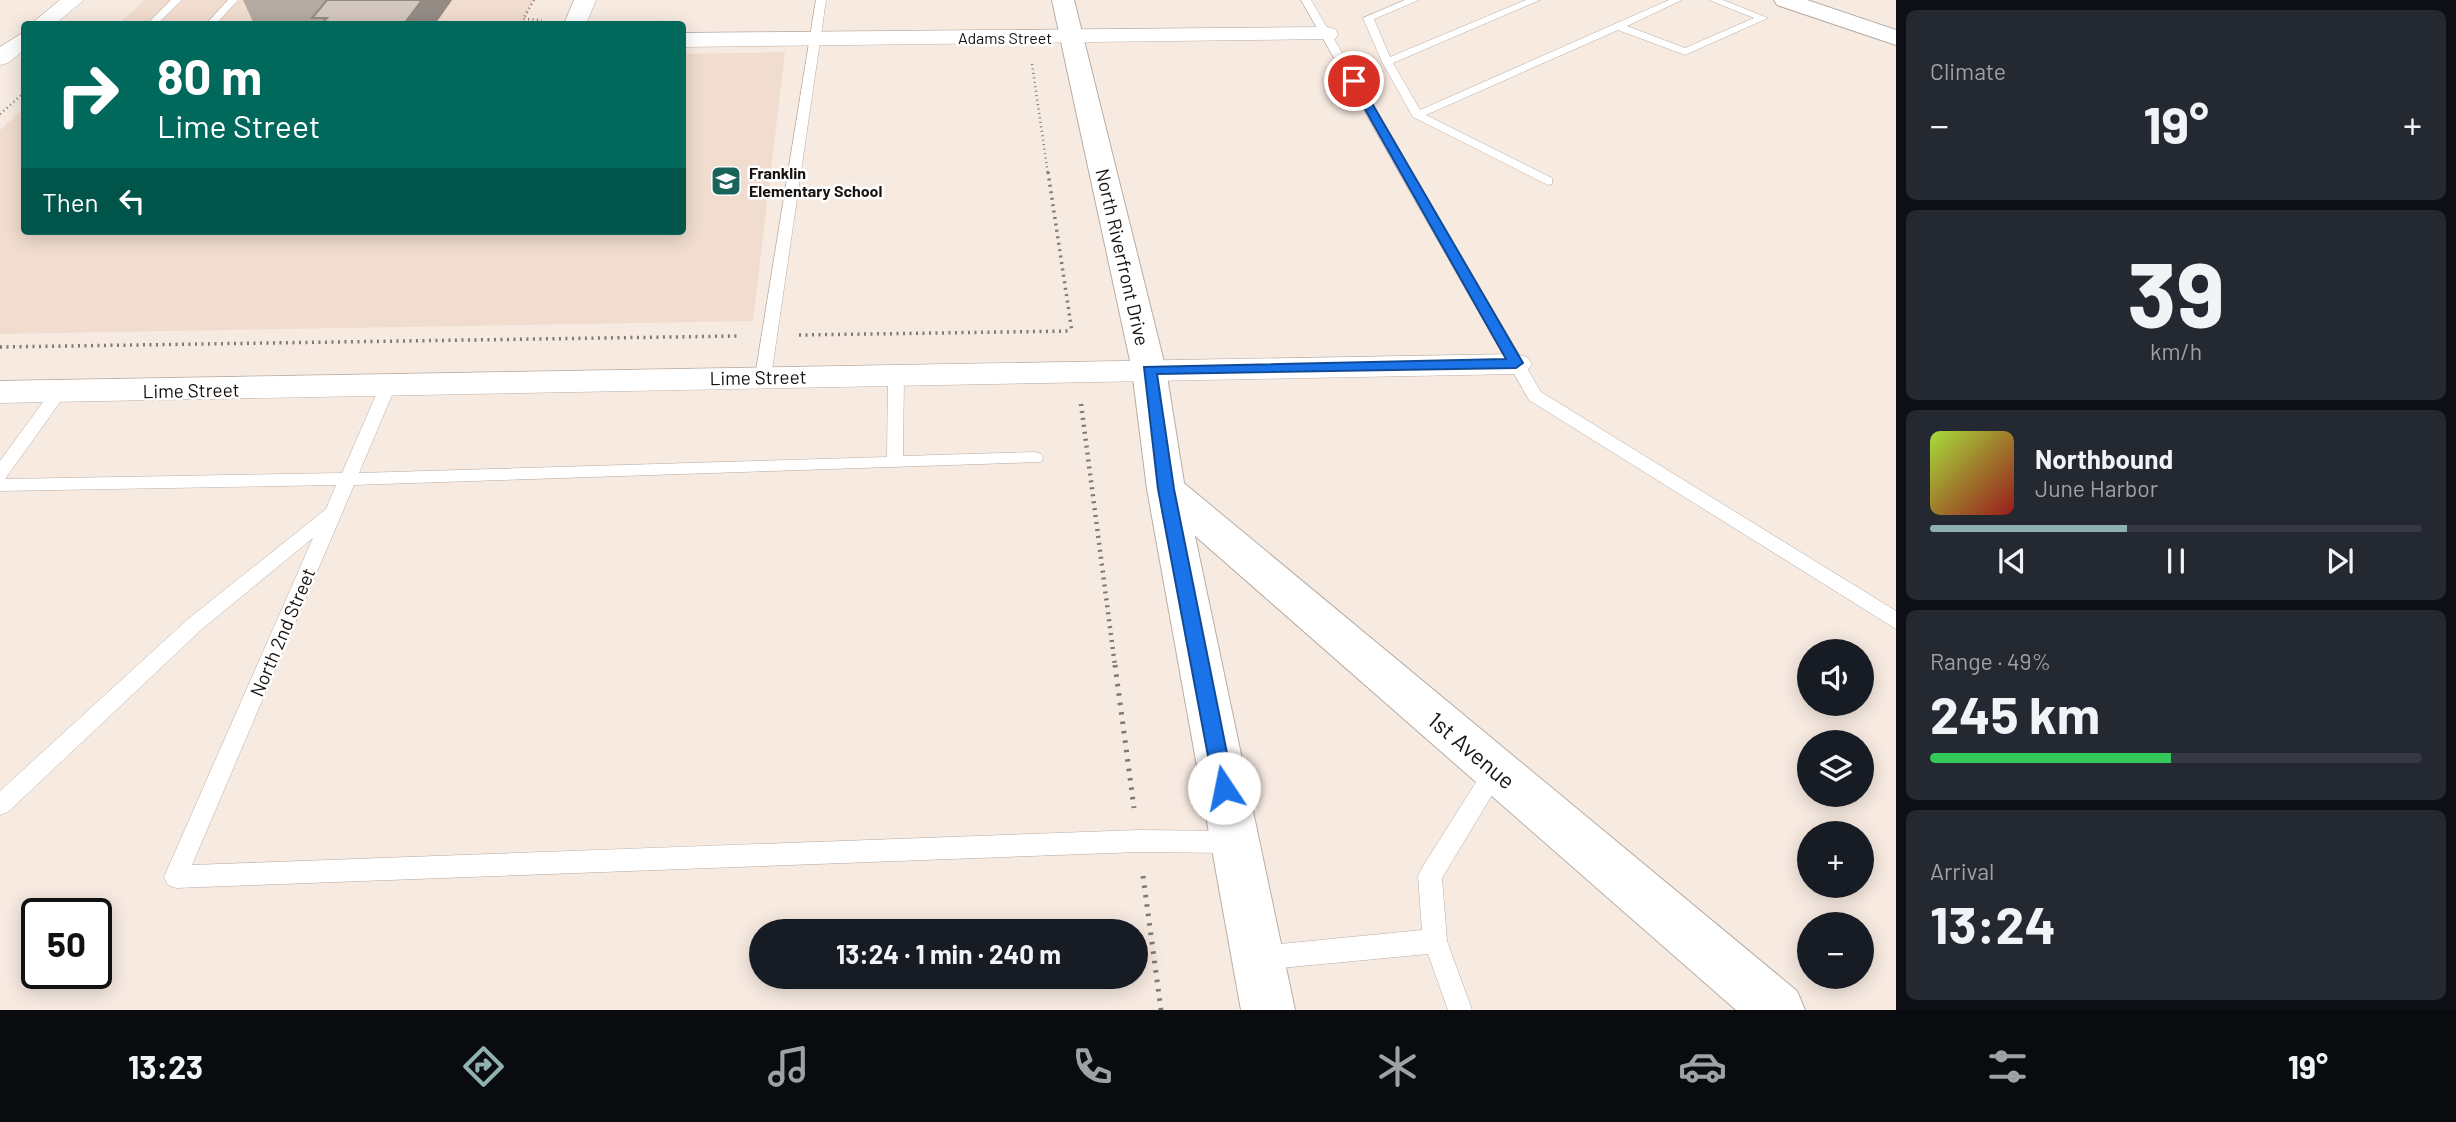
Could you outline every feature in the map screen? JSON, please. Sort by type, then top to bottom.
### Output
[{"type":"main road","name":"North Riverfront Drive","points":[[1063,0],[1149,370],[1166,489],[1268,1010]]},
{"type":"main road","points":[[1785,0],[1896,38]]},
{"type":"main road","name":"1st Avenue","points":[[1166,489],[1778,1010]]},
{"type":"street","points":[[46,21],[73,0]]},
{"type":"street","points":[[576,21],[585,0]]},
{"type":"street","name":"Adams Street","points":[[686,40],[1327,34]]},
{"type":"street","name":"Lime Street","points":[[0,392],[387,388],[896,374],[1516,363]]},
{"type":"lane","points":[[155,21],[177,0]]},
{"type":"lane","points":[[214,21],[233,0]]},
{"type":"lane","points":[[763,377],[821,0]]},
{"type":"lane","points":[[1306,0],[1535,396],[1896,621]]},
{"type":"lane","points":[[1415,0],[1368,18],[1387,62],[1417,115],[1548,181]]},
{"type":"lane","points":[[1387,62],[1535,0]]},
{"type":"lane","points":[[1417,115],[1676,0]]},
{"type":"lane","points":[[1617,26],[1685,52],[1763,18],[1714,0]]},
{"type":"lane","points":[[895,463],[896,374]]},
{"type":"lane","name":"North 2nd Street","points":[[387,388],[176,877],[1139,841]]},
{"type":"lane","points":[[0,474],[60,391]]},
{"type":"lane","points":[[0,485],[347,479],[1035,458]]},
{"type":"lane","points":[[0,805],[195,624],[334,512]]},
{"type":"lane","points":[[1461,1010],[1435,941],[1430,876],[1496,770]]},
{"type":"lane","points":[[1139,841],[1235,842]]},
{"type":"lane","points":[[1258,958],[1435,941]]},
{"type":"path","points":[[1028,37],[1072,331],[1160,1010]]},
{"type":"path","points":[[0,114],[21,96]]},
{"type":"path","points":[[0,347],[1072,331]]},
{"type":"shaded area","points":[[145,0],[533,0],[525,21],[121,21]]},
{"type":"shaded area","name":"Franklin Elementary School","points":[[785,52],[753,321],[0,334],[0,130],[21,111],[21,235],[686,235],[686,54]]},
{"type":"building","points":[[327,0],[422,0],[406,21],[324,21],[327,18],[312,18]]},
{"type":"place","name":"Franklin Elementary School","points":[[726,181]]},
{"type":"route","points":[[1224,788],[1166,489],[1149,370],[1516,363],[1354,81]]}]
